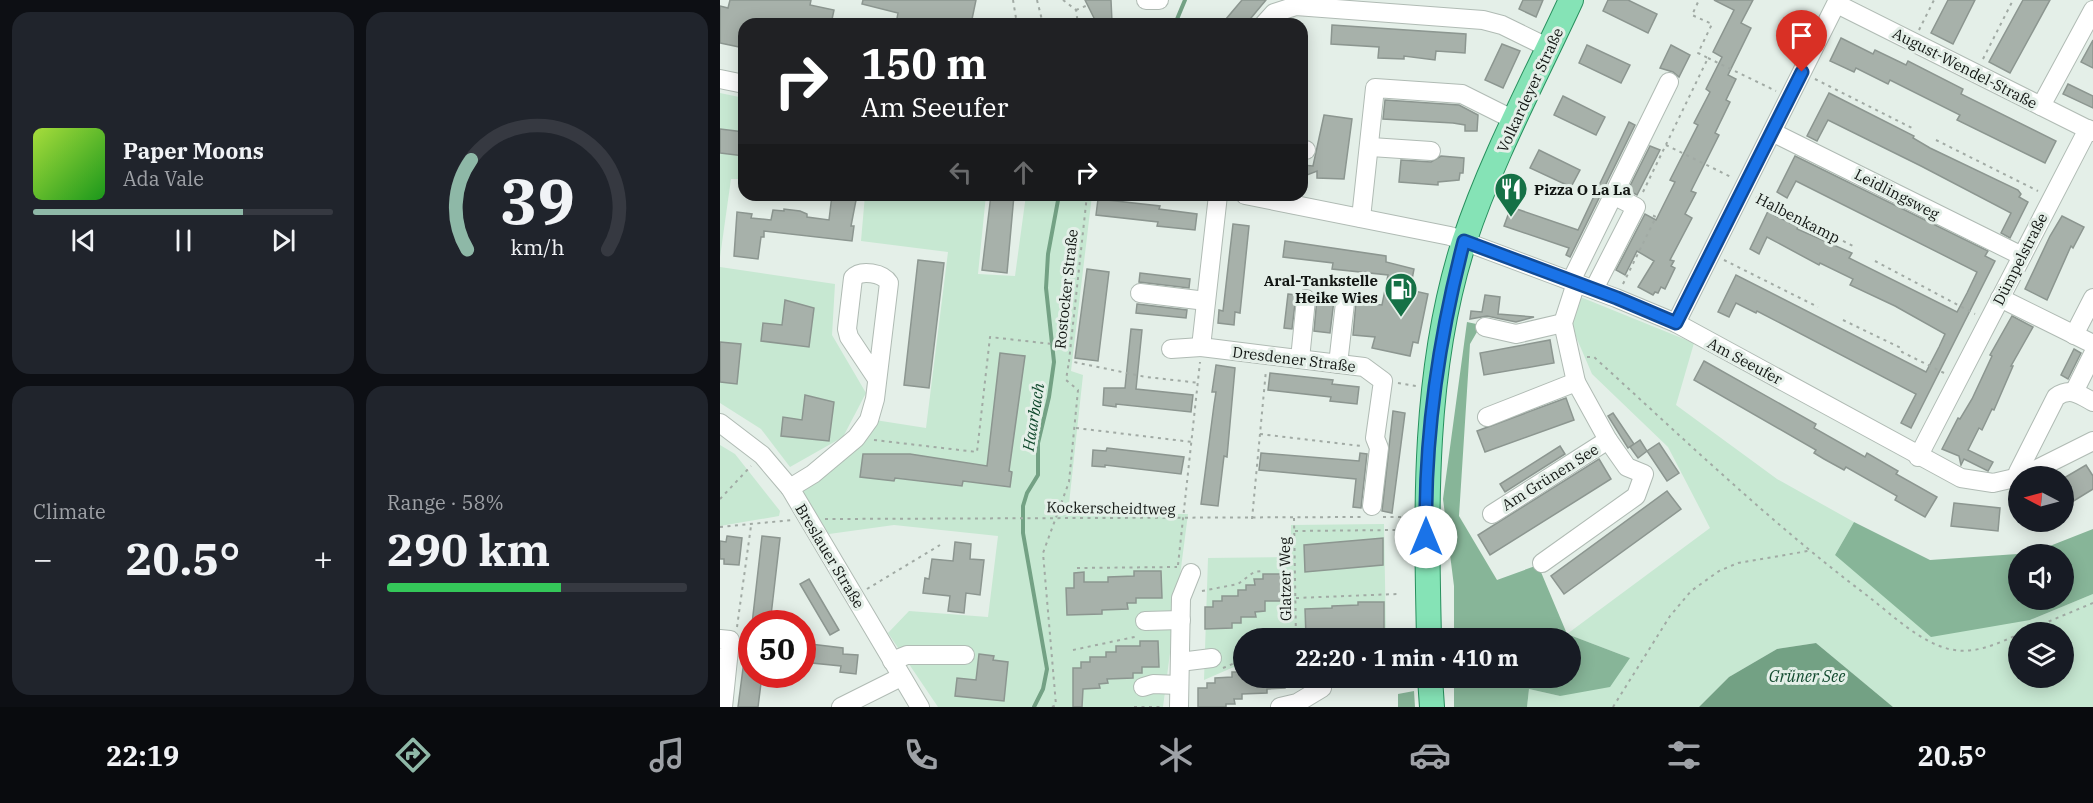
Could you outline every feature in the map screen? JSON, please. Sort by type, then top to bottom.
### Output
[{"type":"main road","name":"Volkardeyer Straße","points":[[1429,628],[1426,516],[1434,390],[1453,283],[1464,241],[1514,120],[1571,0]]},
{"type":"main road","points":[[1431,688],[1432,707]]},
{"type":"street","points":[[1146,0],[1159,0]]},
{"type":"street","name":"August-Wendel-Straße","points":[[1837,2],[2090,131]]},
{"type":"street","name":"Halbenkamp","points":[[1676,323],[1837,2]]},
{"type":"street","points":[[1269,18],[1274,13],[1296,6],[1483,20],[1502,25],[1549,48]]},
{"type":"street","points":[[2041,106],[2093,10]]},
{"type":"street","points":[[720,79],[738,83]]},
{"type":"street","points":[[1573,282],[1669,82]]},
{"type":"street","points":[[1361,218],[1371,147],[1375,88],[1462,94],[1514,120]]},
{"type":"street","name":"Dümpelstraße","points":[[1918,457],[2052,197],[2090,131]]},
{"type":"street","name":"Leidlingsweg","points":[[1772,132],[2022,256]]},
{"type":"street","points":[[1371,147],[1431,151]]},
{"type":"street","points":[[1594,289],[1636,207],[1613,195]]},
{"type":"street","points":[[1201,347],[1217,201]]},
{"type":"street","name":"Am Seeufer","points":[[1275,201],[1464,241],[1594,289],[1676,323],[1918,457],[1961,478],[1993,483],[2008,480]]},
{"type":"street","points":[[790,488],[813,474],[856,438],[869,420],[877,379],[889,283],[881,276],[861,273],[853,278],[847,329],[849,337],[877,379]]},
{"type":"street","name":"Am Grünen See","points":[[1542,563],[1636,496],[1644,474],[1627,467],[1608,440],[1576,382],[1563,323],[1573,282]]},
{"type":"street","points":[[1140,293],[1206,301]]},
{"type":"street","points":[[2000,298],[2093,344]]},
{"type":"street","points":[[2074,335],[2093,298]]},
{"type":"street","points":[[1300,359],[1306,299]]},
{"type":"street","points":[[1338,364],[1345,303]]},
{"type":"street","points":[[1485,327],[1516,334],[1563,323]]},
{"type":"street","name":"Dresdener Straße","points":[[1171,349],[1201,347],[1364,367],[1383,381]]},
{"type":"street","points":[[2074,392],[2093,354]]},
{"type":"street","points":[[1372,513],[1379,448],[1376,438],[1383,381]]},
{"type":"street","points":[[1487,417],[1576,382]]},
{"type":"street","points":[[2021,466],[2056,397],[2064,391],[2074,392],[2093,402]]},
{"type":"street","name":"Breslauer Straße","points":[[720,423],[762,455],[790,488],[920,707]]},
{"type":"street","name":"Am Grünen See","points":[[1492,514],[1608,440]]},
{"type":"street","name":"Am Seeufer","points":[[2042,466],[2093,441]]},
{"type":"street","points":[[1179,707],[1184,570]]},
{"type":"street","points":[[1144,628],[1181,620]]},
{"type":"street","points":[[723,707],[725,639]]},
{"type":"street","points":[[892,661],[907,654],[964,655]]},
{"type":"street","points":[[1180,662],[1212,658]]},
{"type":"street","points":[[841,707],[901,677]]},
{"type":"street","points":[[1143,687],[1153,684],[1179,685]]},
{"type":"street","points":[[1280,707],[1297,703],[1322,688]]},
{"type":"path","points":[[1013,0],[1016,18]]},
{"type":"path","points":[[1037,0],[1042,18]]},
{"type":"path","points":[[1064,0],[1076,10],[1077,18]]},
{"type":"path","points":[[1699,0],[1692,15],[1712,24],[1698,53],[1789,98]]},
{"type":"path","points":[[1913,42],[1934,0]]},
{"type":"path","points":[[1976,73],[2013,0]]},
{"type":"path","points":[[1076,10],[1088,5]]},
{"type":"path","points":[[1617,298],[1656,217],[1636,207],[1708,58]]},
{"type":"path","points":[[1802,72],[1912,128]]},
{"type":"path","name":"Dümpelstraße","points":[[1936,140],[2052,197]]},
{"type":"path","name":"Halbenkamp","points":[[1666,145],[1853,246]]},
{"type":"path","name":"Rostocker Straße","points":[[1086,201],[1069,361],[1146,377],[1200,383]]},
{"type":"path","points":[[1711,253],[1818,307]]},
{"type":"path","name":"Dümpelstraße","points":[[1875,261],[1988,320]]},
{"type":"path","points":[[1843,320],[1958,380]]},
{"type":"path","points":[[856,438],[977,452],[990,337],[1070,346]]},
{"type":"path","points":[[1077,568],[1184,570],[1184,520],[1200,383],[1201,347]]},
{"type":"path","points":[[1252,519],[1268,355]]},
{"type":"path","points":[[1569,356],[1594,357],[1808,551],[1935,644],[1948,649],[1972,651],[2008,639]]},
{"type":"path","points":[[1052,707],[1056,705],[1043,553],[1069,482],[1078,390],[1066,380],[1069,361]]},
{"type":"path","points":[[1383,381],[1434,390]]},
{"type":"path","points":[[1075,428],[1192,442]]},
{"type":"path","points":[[1260,434],[1379,448]]},
{"type":"path","points":[[720,499],[762,455]]},
{"type":"path","name":"Kockerscheidtweg","points":[[720,527],[808,518],[1031,517],[1184,520],[1294,518],[1372,513],[1413,517]]},
{"type":"path","name":"Glatzer Weg","points":[[1294,518],[1296,628]]},
{"type":"path","points":[[725,639],[740,623],[751,524]]},
{"type":"path","points":[[1295,531],[1395,530]]},
{"type":"path","points":[[854,596],[940,545]]},
{"type":"path","points":[[1613,707],[1670,616],[1691,591],[1719,571],[1738,562],[1808,551]]},
{"type":"path","points":[[1184,591],[1208,591],[1230,586],[1254,572],[1262,571]]},
{"type":"path","points":[[1296,597],[1397,594]]},
{"type":"path","points":[[2048,622],[2093,603]]},
{"type":"path","points":[[1073,650],[1144,628]]},
{"type":"path","points":[[1134,707],[1179,707]]},
{"type":"shaded area","points":[[720,93],[738,97],[738,179],[731,179],[720,257]]},
{"type":"shaded area","points":[[864,201],[985,201],[978,274],[1015,276],[1025,201],[1091,201],[1071,371],[1083,375],[1068,513],[1188,514],[1163,707],[938,707],[888,633],[909,611],[988,617],[998,536],[894,525],[829,534],[801,491],[875,420],[926,428],[948,252],[861,241]]},
{"type":"shaded area","points":[[720,267],[835,284],[832,335],[866,393],[843,437],[790,467],[761,429],[720,403]]},
{"type":"shaded area","points":[[1578,296],[1694,343],[1676,405],[1777,479],[1854,522],[1835,555],[2030,620],[2054,610],[2074,610],[2074,602],[2093,594],[2093,707],[1893,707],[1816,643],[1777,649],[1729,677],[1699,707],[1527,707],[1529,689],[1560,696],[1575,688],[1581,688],[1581,685],[1630,658],[1581,639],[1581,628],[1575,628],[1710,528],[1668,447],[1592,374],[1571,325]]},
{"type":"shaded area","points":[[1467,322],[1481,325],[1470,344],[1459,516],[1497,580],[1538,565],[1564,628],[1454,628],[1454,586],[1443,499]]},
{"type":"shaded area","points":[[720,445],[735,454],[780,511],[779,516],[720,526]]},
{"type":"shaded area","points":[[1854,522],[1930,560],[2008,555],[2008,610],[2054,610],[2030,620],[1931,637],[1835,555]]},
{"type":"shaded area","points":[[1384,524],[1386,628],[1233,628],[1233,667],[1204,680],[1208,558],[1291,557],[1291,525]]},
{"type":"shaded area","points":[[2093,529],[2093,594],[2074,602],[2074,544],[2055,544]]},
{"type":"shaded area","points":[[1581,639],[1630,658],[1610,687],[1560,696],[1529,689],[1527,707],[1454,707],[1454,688],[1581,688]]},
{"type":"shaded area","points":[[1414,691],[1415,707],[1398,707],[1398,694]]},
{"type":"water","name":"Grüner See","points":[[1816,643],[1893,707],[1699,707],[1729,677],[1777,649]]},
{"type":"building","points":[[730,0],[811,0],[810,5],[834,10],[832,18],[738,18],[738,47],[720,43],[720,6],[728,8]]},
{"type":"building","points":[[863,0],[976,0],[972,18],[897,18],[898,13],[862,4]]},
{"type":"building","points":[[1085,0],[1111,0],[1112,18],[1094,18]]},
{"type":"building","points":[[1242,0],[1266,0],[1251,18],[1227,18]]},
{"type":"building","points":[[1523,0],[1543,0],[1536,17],[1519,9]]},
{"type":"building","points":[[1608,0],[1628,0],[1657,14],[1648,33],[1603,11]]},
{"type":"building","points":[[1714,0],[1753,0],[1741,23],[1751,28],[1728,75],[1736,79],[1726,100],[1730,102],[1715,133],[1719,135],[1691,191],[1696,193],[1685,214],[1692,218],[1670,260],[1674,261],[1671,266],[1675,268],[1665,289],[1661,287],[1658,293],[1655,292],[1653,295],[1638,287],[1654,261],[1637,251],[1625,275],[1616,270],[1645,214],[1656,220],[1675,182],[1670,180],[1698,125],[1694,123],[1710,92],[1706,89],[1722,57],[1713,52],[1734,10]]},
{"type":"building","points":[[1948,0],[1975,0],[1953,44],[1931,33]]},
{"type":"building","points":[[2023,0],[2050,0],[2010,73],[1989,62]]},
{"type":"building","points":[[1332,25],[1466,34],[1465,53],[1436,51],[1435,60],[1404,56],[1404,59],[1378,58],[1379,47],[1331,44]]},
{"type":"building","points":[[1841,38],[1873,54],[1875,50],[1906,65],[1908,61],[1963,89],[1961,94],[2056,141],[2045,163],[1957,120],[1960,115],[1890,80],[1888,84],[1856,68],[1854,72],[1830,61]]},
{"type":"building","points":[[2093,40],[2093,68],[2081,62]]},
{"type":"building","points":[[1502,44],[1520,51],[1503,88],[1485,80]]},
{"type":"building","points":[[1587,45],[1630,65],[1621,83],[1579,63]]},
{"type":"building","points":[[1671,45],[1690,55],[1679,77],[1673,72],[1660,68]]},
{"type":"building","points":[[2068,84],[2093,96],[2093,108],[2063,94]]},
{"type":"building","points":[[1829,93],[1914,136],[1913,138],[1930,148],[2018,190],[2021,194],[2019,197],[2028,202],[2010,238],[2001,233],[2011,213],[1921,166],[1828,120],[1817,141],[1807,136]]},
{"type":"building","points":[[1563,96],[1605,117],[1596,135],[1554,115]]},
{"type":"building","points":[[1385,100],[1459,105],[1478,115],[1477,131],[1465,131],[1465,125],[1453,123],[1383,119]]},
{"type":"building","points":[[1324,115],[1352,119],[1344,179],[1317,178],[1317,171],[1308,175],[1308,166],[1313,166]]},
{"type":"building","points":[[1629,122],[1635,125],[1570,257],[1566,255],[1569,248],[1504,226],[1511,207],[1578,230]]},
{"type":"building","points":[[720,129],[738,131],[738,155],[720,153]]},
{"type":"building","points":[[1650,146],[1660,150],[1637,195],[1628,190]]},
{"type":"building","points":[[1539,150],[1580,170],[1571,187],[1530,168]]},
{"type":"building","points":[[1441,156],[1464,158],[1463,173],[1460,173],[1459,180],[1438,182],[1438,185],[1399,182],[1401,160],[1431,162]]},
{"type":"building","points":[[1795,156],[1988,251],[1985,256],[1995,261],[1911,428],[1901,423],[1916,394],[1757,311],[1756,313],[1736,303],[1729,317],[1718,312],[1736,275],[1926,372],[1939,347],[1945,334],[1895,306],[1850,285],[1853,279],[1820,263],[1819,265],[1767,237],[1759,254],[1750,249],[1769,209],[1775,212],[1774,215],[1798,227],[1797,229],[1852,253],[1849,258],[1957,312],[1967,293],[1977,272],[1796,181],[1787,198],[1777,192]]},
{"type":"building","points":[[831,201],[856,201],[851,226],[854,226],[852,241],[764,231],[758,259],[734,256],[737,212],[752,214],[751,218],[771,220],[773,210],[784,211],[784,209],[800,211],[807,214],[807,217],[829,220]]},
{"type":"building","points":[[990,201],[1013,201],[1007,273],[982,270]]},
{"type":"building","points":[[1098,201],[1160,206],[1159,209],[1197,214],[1195,230],[1157,226],[1158,222],[1096,215]]},
{"type":"building","points":[[2062,216],[2084,227],[2073,248],[2071,246],[2047,300],[2025,289]]},
{"type":"building","points":[[1233,224],[1249,226],[1240,313],[1235,312],[1234,325],[1218,323],[1219,310],[1223,311]]},
{"type":"building","points":[[1285,241],[1386,256],[1386,262],[1414,269],[1410,290],[1428,294],[1418,343],[1413,342],[1410,356],[1372,348],[1375,337],[1353,335],[1356,302],[1382,305],[1388,275],[1332,269],[1333,263],[1283,257]]},
{"type":"building","points":[[918,260],[944,263],[929,388],[904,385]]},
{"type":"building","points":[[1087,269],[1109,272],[1098,361],[1075,358]]},
{"type":"building","points":[[1140,273],[1190,279],[1189,288],[1139,282]]},
{"type":"building","points":[[1288,294],[1296,295],[1292,329],[1284,328]]},
{"type":"building","points":[[1485,295],[1500,297],[1498,314],[1534,317],[1516,322],[1487,316],[1470,319],[1471,311],[1482,312]]},
{"type":"building","points":[[1317,298],[1334,300],[1330,333],[1314,331]]},
{"type":"building","points":[[785,300],[814,308],[809,347],[761,341],[763,323],[782,325]]},
{"type":"building","points":[[1137,304],[1187,310],[1186,318],[1136,313]]},
{"type":"building","points":[[2012,316],[2033,327],[2011,366],[2013,366],[1994,410],[1992,409],[1982,430],[1979,428],[1968,450],[1993,462],[1988,471],[1964,459],[1961,465],[1959,456],[1942,449],[1958,418],[1960,419],[1972,399],[1992,356],[1990,355]]},
{"type":"building","points":[[1131,329],[1142,330],[1136,389],[1193,395],[1191,412],[1116,404],[1116,407],[1103,405],[1104,388],[1125,388]]},
{"type":"building","points":[[1550,340],[1554,363],[1484,375],[1480,353]]},
{"type":"building","points":[[720,342],[741,344],[737,384],[720,382]]},
{"type":"building","points":[[2074,349],[2081,353],[2068,379],[2061,375]]},
{"type":"building","points":[[1000,353],[1025,356],[1009,471],[1012,472],[1010,487],[963,481],[962,486],[895,478],[894,481],[860,477],[863,454],[910,454],[987,466]]},
{"type":"building","points":[[1704,361],[1816,424],[1814,428],[1865,457],[1867,453],[1898,471],[1896,474],[1937,497],[1925,517],[1895,500],[1897,496],[1846,467],[1844,470],[1824,459],[1814,453],[1816,450],[1694,380]]},
{"type":"building","points":[[1216,365],[1235,368],[1227,457],[1224,456],[1218,506],[1201,504],[1216,392],[1212,392]]},
{"type":"building","points":[[1270,373],[1333,380],[1332,384],[1359,387],[1357,404],[1330,401],[1331,397],[1268,390]]},
{"type":"building","points":[[805,395],[834,402],[829,441],[781,436],[783,417],[802,420]]},
{"type":"building","points":[[1566,398],[1574,420],[1485,452],[1477,431]]},
{"type":"building","points":[[1393,411],[1405,413],[1392,513],[1382,511]]},
{"type":"building","points":[[1613,413],[1634,444],[1628,448],[1608,416]]},
{"type":"building","points":[[1640,440],[1647,451],[1638,458],[1630,447]]},
{"type":"building","points":[[1659,443],[1679,473],[1667,481],[1647,451]]},
{"type":"building","points":[[1560,446],[1565,454],[1505,492],[1500,484]]},
{"type":"building","points":[[1107,448],[1184,457],[1181,474],[1105,465],[1105,467],[1092,466],[1093,450],[1106,451]]},
{"type":"building","points":[[1261,453],[1359,461],[1360,453],[1367,454],[1361,508],[1353,507],[1356,479],[1259,470]]},
{"type":"building","points":[[1599,459],[1611,479],[1490,555],[1478,535]]},
{"type":"building","points":[[2086,465],[2093,476],[2093,489],[2074,501],[2074,472]]},
{"type":"building","points":[[1667,491],[1681,509],[1564,594],[1551,576]]},
{"type":"building","points":[[1954,503],[2000,508],[1998,531],[1951,526]]},
{"type":"building","points":[[727,536],[742,538],[739,565],[724,564],[724,559],[720,559],[720,541],[726,542]]},
{"type":"building","points":[[762,536],[780,538],[772,610],[754,610]]},
{"type":"building","points":[[1383,538],[1383,565],[1305,572],[1304,545]]},
{"type":"building","points":[[955,542],[971,544],[970,559],[984,560],[980,595],[966,593],[964,613],[948,611],[950,596],[923,593],[925,578],[929,579],[932,559],[953,561]]},
{"type":"building","points":[[1134,571],[1161,571],[1162,598],[1136,598],[1136,603],[1127,603],[1128,609],[1102,610],[1102,614],[1067,615],[1066,588],[1074,588],[1074,573],[1084,572],[1084,582],[1108,582],[1108,577],[1134,576]]},
{"type":"building","points":[[1263,574],[1281,574],[1281,601],[1265,601],[1265,611],[1255,612],[1256,617],[1241,617],[1241,623],[1232,623],[1232,628],[1205,629],[1205,607],[1213,607],[1213,601],[1222,601],[1222,596],[1238,596],[1238,590],[1246,590],[1246,585],[1255,585],[1254,579],[1263,579]]},
{"type":"building","points":[[809,579],[839,630],[830,635],[800,584]]},
{"type":"building","points":[[1358,602],[1384,602],[1384,628],[1306,628],[1305,609],[1358,605]]},
{"type":"building","points":[[1140,641],[1158,641],[1159,667],[1142,667],[1142,673],[1133,673],[1133,678],[1107,679],[1108,683],[1099,684],[1100,688],[1083,689],[1082,707],[1073,707],[1073,668],[1081,668],[1081,662],[1090,662],[1090,657],[1106,657],[1106,652],[1116,652],[1116,646],[1140,646]]},
{"type":"building","points":[[816,645],[843,648],[843,654],[858,655],[856,674],[840,672],[841,666],[816,663]]},
{"type":"building","points":[[979,654],[994,656],[993,660],[1008,662],[1004,701],[955,696],[957,678],[976,680]]},
{"type":"building","points":[[1233,672],[1233,688],[1285,688],[1267,689],[1267,693],[1242,694],[1242,699],[1234,699],[1235,704],[1226,704],[1226,707],[1198,707],[1198,688],[1207,688],[1207,683],[1215,683],[1215,678],[1232,677]]},
{"type":"building","points":[[740,688],[760,688],[758,707],[738,707]]},
{"type":"waterway","name":"Haarbach","points":[[1178,18],[1185,0]]},
{"type":"waterway","name":"Haarbach","points":[[1034,707],[1043,689],[1047,669],[1023,533],[1023,506],[1027,493],[1038,475],[1038,443],[1049,397],[1054,362],[1046,288],[1048,254],[1058,201]]},
{"type":"place","name":"Pizza O La La","points":[[1511,218]]},
{"type":"place","name":"Aral-Tankstelle Heike Wies","points":[[1401,318]]},
{"type":"route","points":[[1426,537],[1428,459],[1434,390],[1453,283],[1464,241],[1617,298],[1676,323],[1802,72]]}]
